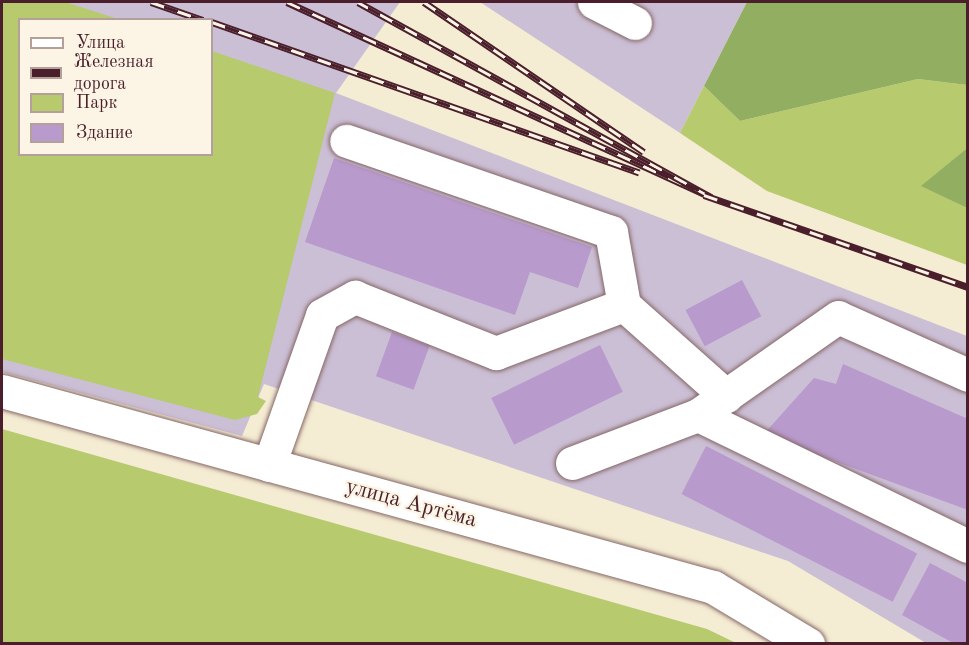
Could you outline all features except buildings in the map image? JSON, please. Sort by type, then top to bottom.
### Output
[{"type":"street","points":[[594,2],[635,23]]},
{"type":"street","points":[[346,141],[611,232],[624,305],[726,396]]},
{"type":"street","points":[[269,465],[322,315],[355,297],[496,353],[624,305]]},
{"type":"street","points":[[572,463],[698,416],[838,317],[968,375]]},
{"type":"street","name":"улица Артёма","points":[[2,391],[713,587],[808,644]]},
{"type":"street","points":[[698,416],[968,546]]},
{"type":"shaded area","points":[[2,2],[400,2],[336,93],[967,336],[967,643],[926,643],[788,561],[264,384],[242,436],[2,372]]},
{"type":"shaded area","points":[[480,2],[747,2],[680,133]]},
{"type":"green space","points":[[2,2],[65,2],[115,18],[18,18],[18,156],[213,156],[213,51],[335,93],[258,397],[266,401],[257,414],[235,420],[2,359]]},
{"type":"green space","points":[[747,2],[967,2],[967,85],[918,79],[740,121],[704,86]]},
{"type":"green space","points":[[918,79],[967,85],[966,149],[922,186],[967,208],[967,265],[767,191],[680,133],[704,86],[740,121]]},
{"type":"green space","points":[[967,137],[967,208],[921,186],[966,149]]},
{"type":"green space","points":[[2,429],[707,629],[736,643],[2,643]]},
{"type":"railway","points":[[151,2],[197,18]]},
{"type":"railway","points":[[287,2],[711,197],[358,2]]},
{"type":"railway","points":[[424,2],[644,152]]},
{"type":"railway","points":[[213,22],[639,172]]},
{"type":"railway","points":[[704,195],[968,287]]}]
